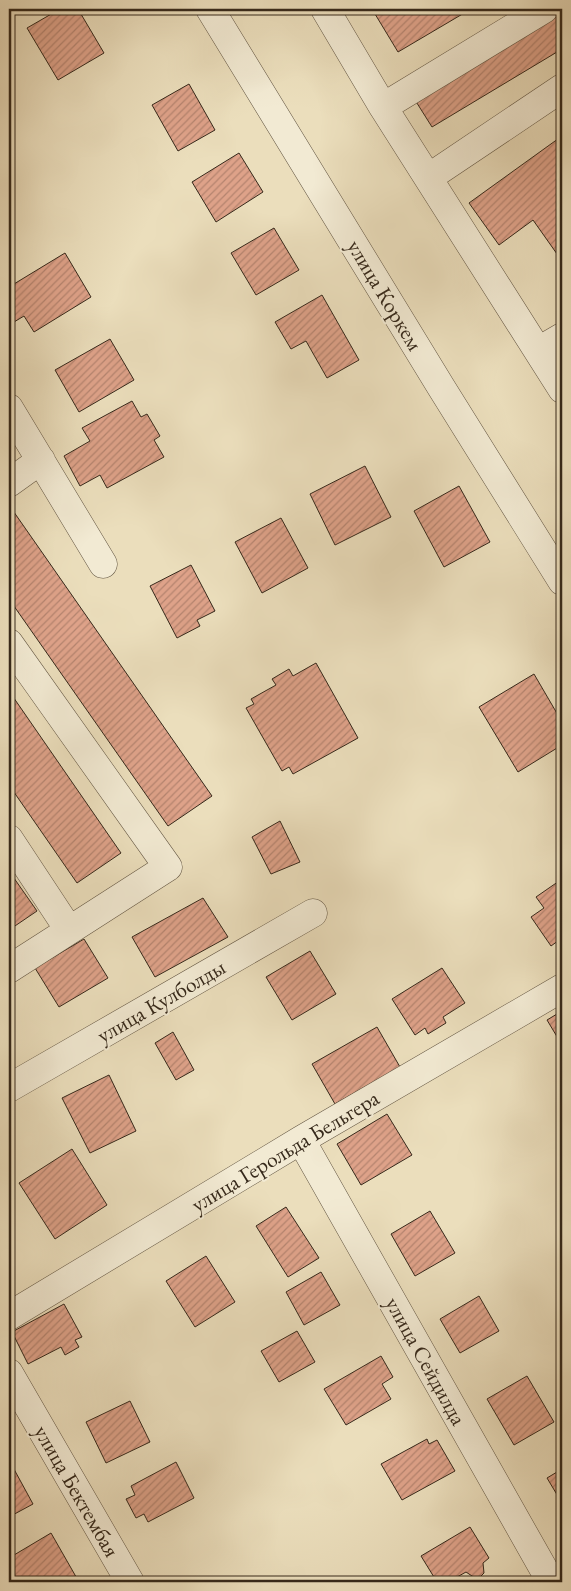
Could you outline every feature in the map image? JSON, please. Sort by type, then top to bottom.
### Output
[{"type":"street","name":"улица Коркем","points":[[210,9],[562,581]]},
{"type":"street","points":[[325,9],[383,107],[562,388]]},
{"type":"street","points":[[383,107],[544,9]]},
{"type":"street","points":[[428,178],[562,88]]},
{"type":"street","points":[[538,351],[562,337]]},
{"type":"street","points":[[9,408],[103,564]]},
{"type":"street","points":[[9,483],[40,460]]},
{"type":"street","points":[[9,643],[168,868],[9,969]]},
{"type":"street","points":[[9,839],[69,930]]},
{"type":"street","name":"улица Кулболды","points":[[9,1088],[313,913]]},
{"type":"street","name":"улица Герольда Бельгера","points":[[9,1316],[301,1140],[562,988]]},
{"type":"street","name":"улица Сейдилда","points":[[301,1140],[551,1582]]},
{"type":"street","name":"улица Бектембая","points":[[9,1373],[130,1582]]},
{"type":"building","points":[[60,9],[78,9],[104,53],[58,80],[27,28]]},
{"type":"building","points":[[372,9],[471,9],[398,52]]},
{"type":"building","points":[[562,12],[562,49],[432,127],[415,100]]},
{"type":"building","points":[[189,84],[215,130],[178,151],[152,105]]},
{"type":"building","points":[[562,136],[562,261],[533,220],[499,245],[469,203]]},
{"type":"building","points":[[239,153],[263,192],[216,222],[192,182]]},
{"type":"building","points":[[274,228],[299,270],[256,295],[231,253]]},
{"type":"building","points":[[65,253],[91,297],[34,332],[24,316],[9,325],[9,287]]},
{"type":"building","points":[[322,295],[359,360],[327,378],[306,341],[291,349],[275,322]]},
{"type":"building","points":[[110,339],[134,380],[79,412],[55,370]]},
{"type":"building","points":[[132,401],[141,417],[147,414],[160,436],[154,440],[164,457],[107,488],[100,475],[80,486],[64,456],[90,441],[82,428]]},
{"type":"building","points":[[365,466],[391,517],[335,545],[310,494]]},
{"type":"building","points":[[459,486],[490,542],[444,567],[414,511]]},
{"type":"building","points":[[9,505],[212,796],[168,826],[9,599]]},
{"type":"building","points":[[281,518],[308,568],[262,593],[235,542]]},
{"type":"building","points":[[191,565],[215,611],[197,620],[200,626],[177,638],[150,586]]},
{"type":"building","points":[[316,663],[358,738],[293,774],[289,767],[282,771],[246,708],[254,704],[251,699],[276,685],[272,679],[289,669],[293,676]]},
{"type":"building","points":[[534,674],[562,722],[562,745],[518,772],[479,707]]},
{"type":"building","points":[[9,691],[121,853],[77,883],[9,785]]},
{"type":"building","points":[[280,821],[300,862],[271,874],[252,837]]},
{"type":"building","points":[[9,871],[37,911],[9,930]]},
{"type":"building","points":[[562,879],[562,938],[551,946],[531,917],[544,908],[536,897]]},
{"type":"building","points":[[203,898],[228,937],[155,977],[132,937]]},
{"type":"building","points":[[84,939],[108,978],[59,1007],[35,968]]},
{"type":"building","points":[[310,951],[336,994],[292,1020],[266,977]]},
{"type":"building","points":[[442,968],[465,1003],[443,1017],[446,1023],[428,1034],[425,1028],[415,1035],[392,999]]},
{"type":"building","points":[[562,1011],[562,1045],[547,1020]]},
{"type":"building","points":[[377,1027],[400,1067],[335,1104],[312,1064]]},
{"type":"building","points":[[173,1032],[194,1070],[176,1080],[155,1043]]},
{"type":"building","points":[[109,1075],[136,1131],[90,1153],[62,1098]]},
{"type":"building","points":[[387,1114],[412,1155],[361,1185],[337,1144]]},
{"type":"building","points":[[72,1149],[107,1205],[55,1239],[19,1183]]},
{"type":"building","points":[[286,1207],[319,1258],[288,1277],[256,1226]]},
{"type":"building","points":[[430,1211],[455,1253],[415,1276],[391,1234]]},
{"type":"building","points":[[206,1256],[235,1302],[195,1327],[166,1281]]},
{"type":"building","points":[[321,1272],[340,1305],[304,1325],[286,1292]]},
{"type":"building","points":[[479,1296],[499,1331],[460,1353],[440,1319]]},
{"type":"building","points":[[64,1304],[82,1337],[75,1340],[79,1347],[65,1355],[61,1347],[28,1364],[12,1332]]},
{"type":"building","points":[[297,1331],[315,1362],[279,1382],[261,1351]]},
{"type":"building","points":[[381,1356],[393,1377],[382,1384],[391,1399],[346,1425],[324,1389]]},
{"type":"building","points":[[527,1376],[554,1422],[514,1445],[487,1399]]},
{"type":"building","points":[[130,1401],[150,1442],[106,1463],[86,1422]]},
{"type":"building","points":[[427,1439],[429,1444],[437,1440],[455,1471],[402,1500],[381,1464]]},
{"type":"building","points":[[9,1460],[33,1504],[9,1517]]},
{"type":"building","points":[[176,1462],[194,1498],[148,1522],[144,1514],[136,1518],[126,1499],[135,1495],[131,1486]]},
{"type":"building","points":[[562,1469],[562,1503],[547,1478]]},
{"type":"building","points":[[470,1527],[489,1558],[483,1563],[484,1573],[479,1578],[475,1578],[466,1572],[448,1582],[437,1582],[421,1556]]},
{"type":"building","points":[[51,1533],[79,1582],[9,1582],[9,1558]]}]
